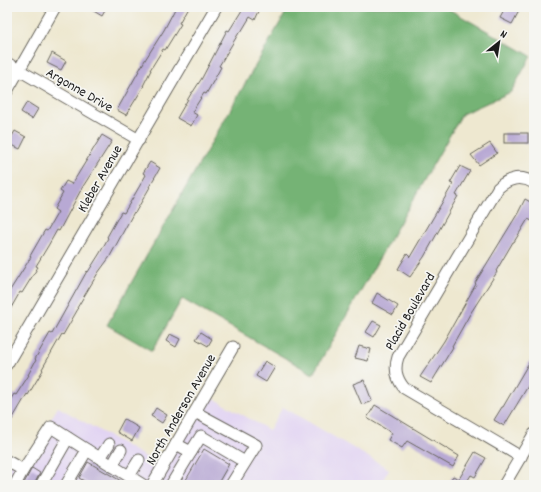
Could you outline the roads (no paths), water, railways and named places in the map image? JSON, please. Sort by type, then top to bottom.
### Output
[{"type":"street","points":[[7,91],[55,7]]},
{"type":"street","name":"Kleber Avenue","points":[[7,364],[216,7]]},
{"type":"street","name":"Argonne Drive","points":[[7,63],[139,140]]},
{"type":"street","name":"Placid Boulevard","points":[[521,457],[404,388],[397,377],[396,368],[398,357],[498,188],[504,183],[516,178],[524,178],[534,183]]},
{"type":"street","name":"North Anderson Avenue","points":[[152,485],[233,348]]},
{"type":"street","points":[[195,412],[256,445],[231,485]]},
{"type":"street","points":[[15,485],[51,427],[136,482],[139,460]]},
{"type":"street","points":[[504,485],[534,434]]},
{"type":"street","points":[[171,485],[200,436],[245,462]]},
{"type":"street","points":[[41,485],[68,438]]},
{"type":"street","points":[[100,458],[109,444]]},
{"type":"street","points":[[176,444],[191,452]]},
{"type":"street","points":[[66,485],[87,450]]},
{"type":"street","points":[[112,466],[121,450]]},
{"type":"street","points":[[7,461],[23,470]]}]
